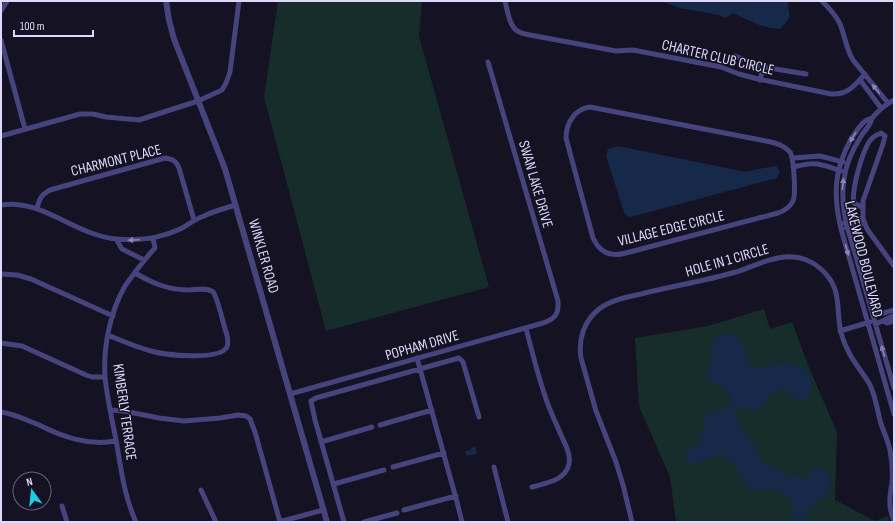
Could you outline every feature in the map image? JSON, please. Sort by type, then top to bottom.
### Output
[{"type":"street","points":[[1,11],[8,1]]},
{"type":"street","name":"WINKLER ROAD","points":[[166,1],[174,39],[221,158],[236,205],[326,522]]},
{"type":"street","points":[[1,136],[74,115],[87,113],[106,117],[139,120],[198,101],[222,90],[230,72],[239,1]]},
{"type":"street","name":"CHARTER CLUB CIRCLE","points":[[505,1],[514,29],[524,34],[616,51],[633,50],[721,67],[760,80],[836,94],[842,94],[848,91],[857,84],[865,74]]},
{"type":"street","points":[[822,1],[838,19],[849,54],[888,103]]},
{"type":"street","points":[[1,40],[25,129]]},
{"type":"street","points":[[735,56],[763,67],[806,74]]},
{"type":"street","name":"SWAN LAKE DRIVE","points":[[488,62],[558,301],[557,314]]},
{"type":"street","points":[[760,80],[763,67]]},
{"type":"street","points":[[860,80],[881,108]]},
{"type":"street","name":"LAKEWOOD BOULEVARD","points":[[894,100],[881,108],[872,118],[868,127],[851,152],[845,172],[842,193],[847,225],[894,388]]},
{"type":"street","name":"VILLAGE EDGE CIRCLE","points":[[586,108],[595,108],[779,144],[790,152],[793,158],[795,194],[793,201],[784,211],[626,253],[612,255],[599,248],[593,238],[566,138],[566,132],[569,122],[578,113],[586,108]]},
{"type":"street","name":"LAKEWOOD BOULEVARD","points":[[872,118],[864,122],[856,131],[847,147],[838,170],[836,202],[840,227],[892,398],[894,414]]},
{"type":"street","points":[[863,208],[856,205],[852,198],[854,184],[869,141],[875,135],[882,133],[885,136],[883,144],[863,201],[863,208],[863,221],[894,266]]},
{"type":"street","points":[[811,156],[811,164]]},
{"type":"street","points":[[793,158],[820,156],[847,164]]},
{"type":"street","name":"CHARMONT PLACE","points":[[37,209],[41,197],[44,193],[50,190],[165,158],[172,159],[179,168],[194,220]]},
{"type":"street","points":[[793,167],[811,164],[823,165],[845,172]]},
{"type":"street","points":[[1,205],[24,205],[37,209],[96,236],[128,240],[153,238],[166,234],[206,215],[236,205]]},
{"type":"street","points":[[840,227],[863,221]]},
{"type":"street","name":"KIMBERLY TERRACE","points":[[136,522],[126,492],[110,410],[105,377],[106,351],[108,335],[118,301],[135,272],[155,248],[153,238]]},
{"type":"street","points":[[116,239],[122,249],[144,260]]},
{"type":"street","name":"HOLE IN 1 CIRCLE","points":[[632,522],[624,485],[596,411],[581,358],[580,345],[582,333],[587,323],[598,310],[609,303],[626,297],[736,272],[780,257],[792,257],[815,264],[832,282],[835,288],[838,301],[840,331],[848,354],[872,389],[881,424],[888,441],[892,467],[890,503],[894,520]]},
{"type":"street","points":[[108,335],[151,351],[177,355],[212,354],[224,351],[227,346],[228,340],[213,292],[208,289],[170,289],[152,283],[135,272]]},
{"type":"street","points":[[1,274],[17,275],[31,279],[113,316]]},
{"type":"street","points":[[840,331],[868,323],[884,313],[894,310]]},
{"type":"street","points":[[884,313],[884,320]]},
{"type":"street","name":"POPHAM DRIVE","points":[[290,394],[526,328],[549,321],[557,314]]},
{"type":"street","points":[[884,320],[894,316]]},
{"type":"street","points":[[874,320],[884,320],[888,322],[894,321]]},
{"type":"street","points":[[526,328],[546,398],[567,448],[569,459],[569,465],[563,475],[553,481],[532,487]]},
{"type":"street","points":[[1,343],[22,346],[86,375],[105,377]]},
{"type":"street","points":[[417,358],[462,522]]},
{"type":"street","points":[[344,522],[311,401],[319,397],[459,358],[463,362],[479,416]]},
{"type":"street","points":[[110,410],[184,421],[238,415],[246,416],[250,419],[255,432],[279,522],[323,510]]},
{"type":"street","points":[[380,425],[432,410]]},
{"type":"street","points":[[1,412],[16,415],[73,439],[98,443],[116,441]]},
{"type":"street","points":[[321,442],[372,427]]},
{"type":"street","points":[[393,467],[444,453]]},
{"type":"street","points":[[494,468],[508,522]]},
{"type":"street","points":[[334,484],[384,470]]},
{"type":"street","points":[[201,490],[216,522]]},
{"type":"street","points":[[404,510],[456,496]]},
{"type":"street","points":[[62,506],[67,522]]},
{"type":"street","points":[[364,522],[397,512]]},
{"type":"green space","points":[[278,1],[422,1],[419,36],[489,287],[326,331],[264,97]]},
{"type":"green space","points":[[764,309],[770,329],[792,322],[810,370],[837,432],[835,500],[875,521],[888,516],[890,522],[676,522],[670,477],[639,406],[635,338],[708,326]]},
{"type":"water","points":[[661,1],[788,1],[789,18],[780,29],[756,24],[733,13],[725,18],[719,15],[680,8]]},
{"type":"water","points":[[618,146],[746,172],[776,166],[780,171],[777,178],[631,217],[625,215],[606,156],[608,149]]},
{"type":"water","points":[[731,333],[743,347],[752,369],[778,364],[791,364],[808,373],[812,381],[809,395],[803,402],[792,397],[785,390],[781,390],[773,392],[755,412],[746,408],[737,408],[734,412],[737,422],[754,444],[758,455],[764,464],[773,467],[786,475],[803,477],[805,481],[813,470],[819,466],[827,472],[828,476],[831,477],[829,489],[824,497],[808,511],[808,515],[805,518],[795,518],[791,516],[792,503],[788,497],[779,491],[763,489],[754,492],[730,461],[722,456],[711,457],[697,463],[685,463],[688,447],[693,448],[694,446],[698,445],[700,441],[706,414],[721,410],[730,404],[731,395],[706,377],[712,357],[712,343],[716,336]]},
{"type":"water","points":[[475,446],[477,454],[467,456],[465,451],[471,450],[471,448]]}]
